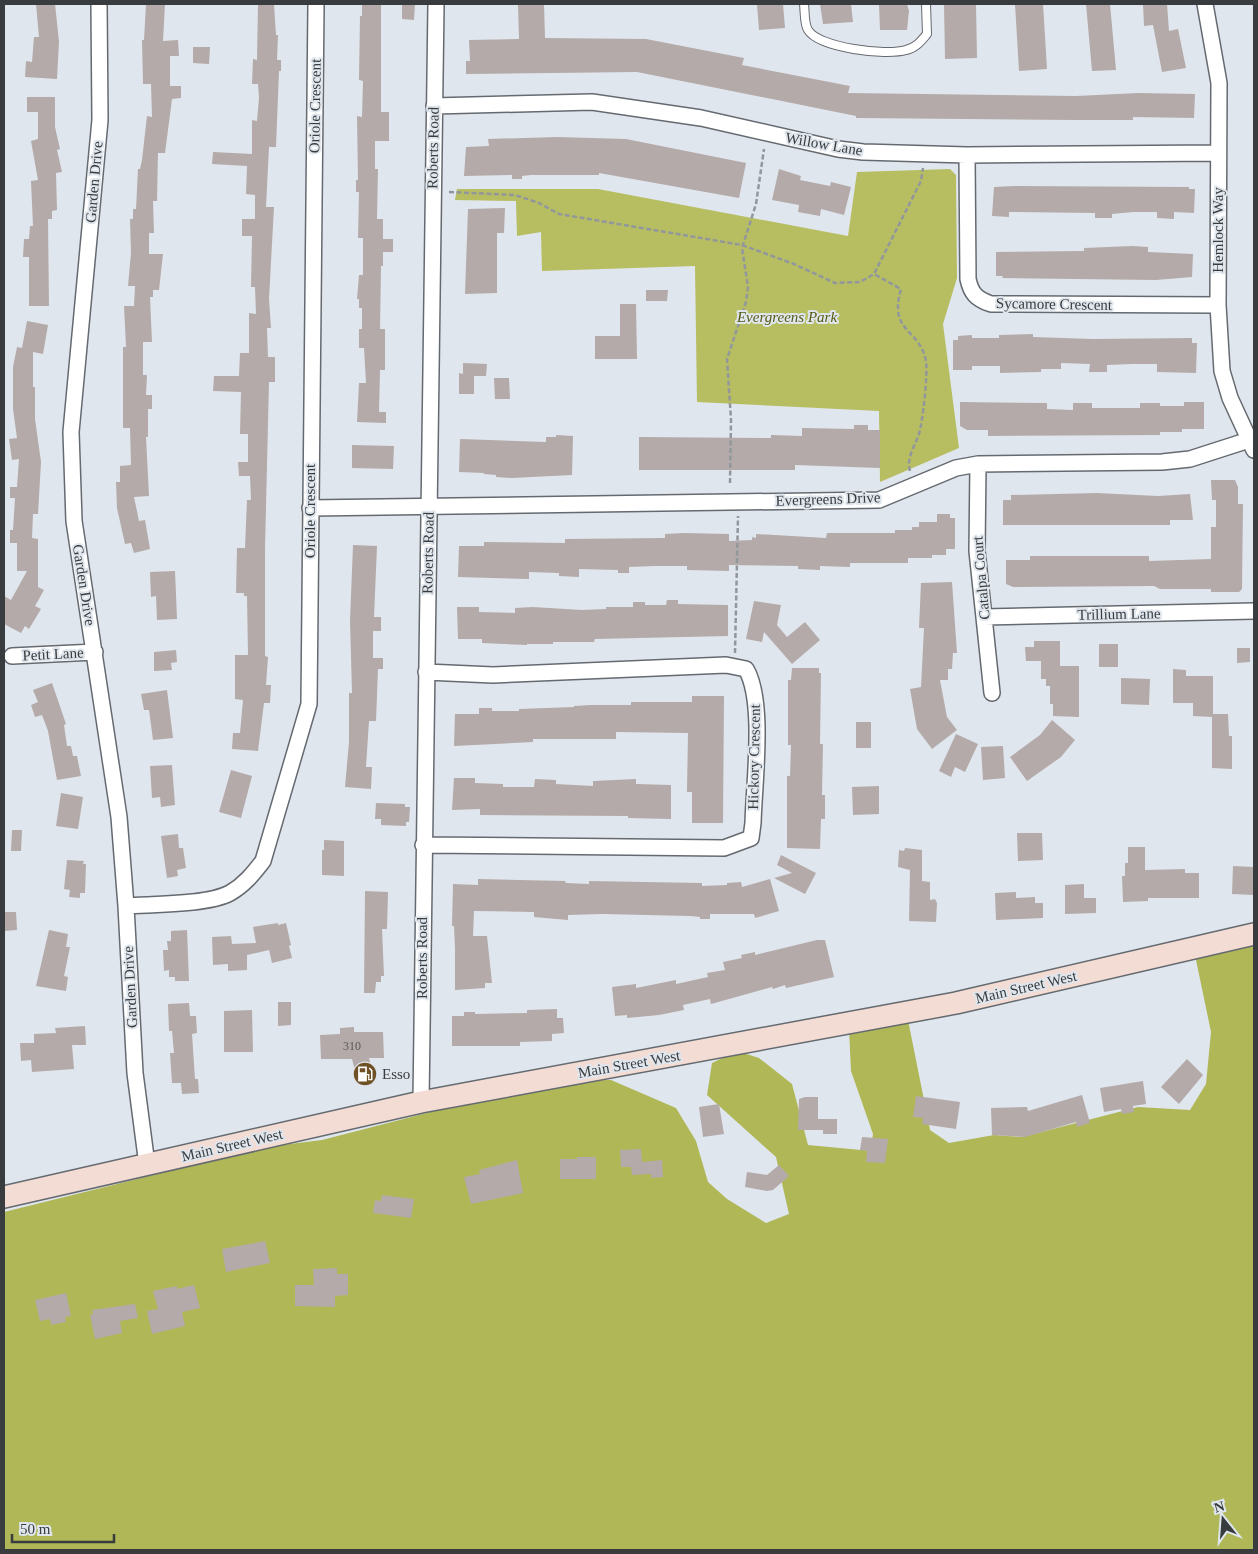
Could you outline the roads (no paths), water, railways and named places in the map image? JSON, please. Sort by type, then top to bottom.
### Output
[{"type":"main road","name":"Main Street West","points":[[4,1197],[421,1102],[956,1003],[1254,934]]},
{"type":"street","name":"Garden Drive","points":[[100,4],[100,120],[71,432],[74,521],[119,816],[126,906],[134,1073],[147,1165]]},
{"type":"street","name":"Oriole Crescent","points":[[126,906],[202,900],[228,894],[246,882],[263,861],[310,704],[310,508],[316,4]]},
{"type":"street","name":"Roberts Road","points":[[421,1102],[423,845],[436,4]]},
{"type":"street","name":"Hemlock Way","points":[[1204,4],[1219,83],[1218,306],[1222,371],[1230,398],[1251,445]]},
{"type":"street","name":"Willow Lane","points":[[434,106],[592,102],[701,118],[838,149],[863,152],[966,155],[1218,153]]},
{"type":"street","name":"Sycamore Crescent","points":[[966,155],[968,279],[970,291],[979,300],[990,304],[1218,306]]},
{"type":"street","name":"Evergreens Drive","points":[[310,508],[879,500],[956,468],[978,464],[1162,462],[1190,459],[1251,445]]},
{"type":"street","name":"Catalpa Court","points":[[978,464],[977,551],[992,693]]},
{"type":"street","name":"Trillium Lane","points":[[984,617],[1254,611]]},
{"type":"street","name":"Petit Lane","points":[[12,656],[95,652]]},
{"type":"street","name":"Hickory Crescent","points":[[423,845],[724,848],[742,843],[751,838],[753,823],[756,715],[753,680],[746,668],[726,665],[493,675],[426,672]]},
{"type":"lane","points":[[804,4],[806,29],[816,40],[877,53],[906,51],[917,46],[927,34],[926,4]]},
{"type":"place","name":"Esso","points":[[365,1074]]},
{"type":"park label","name":"Evergreens Park","points":[[787,317]]}]
